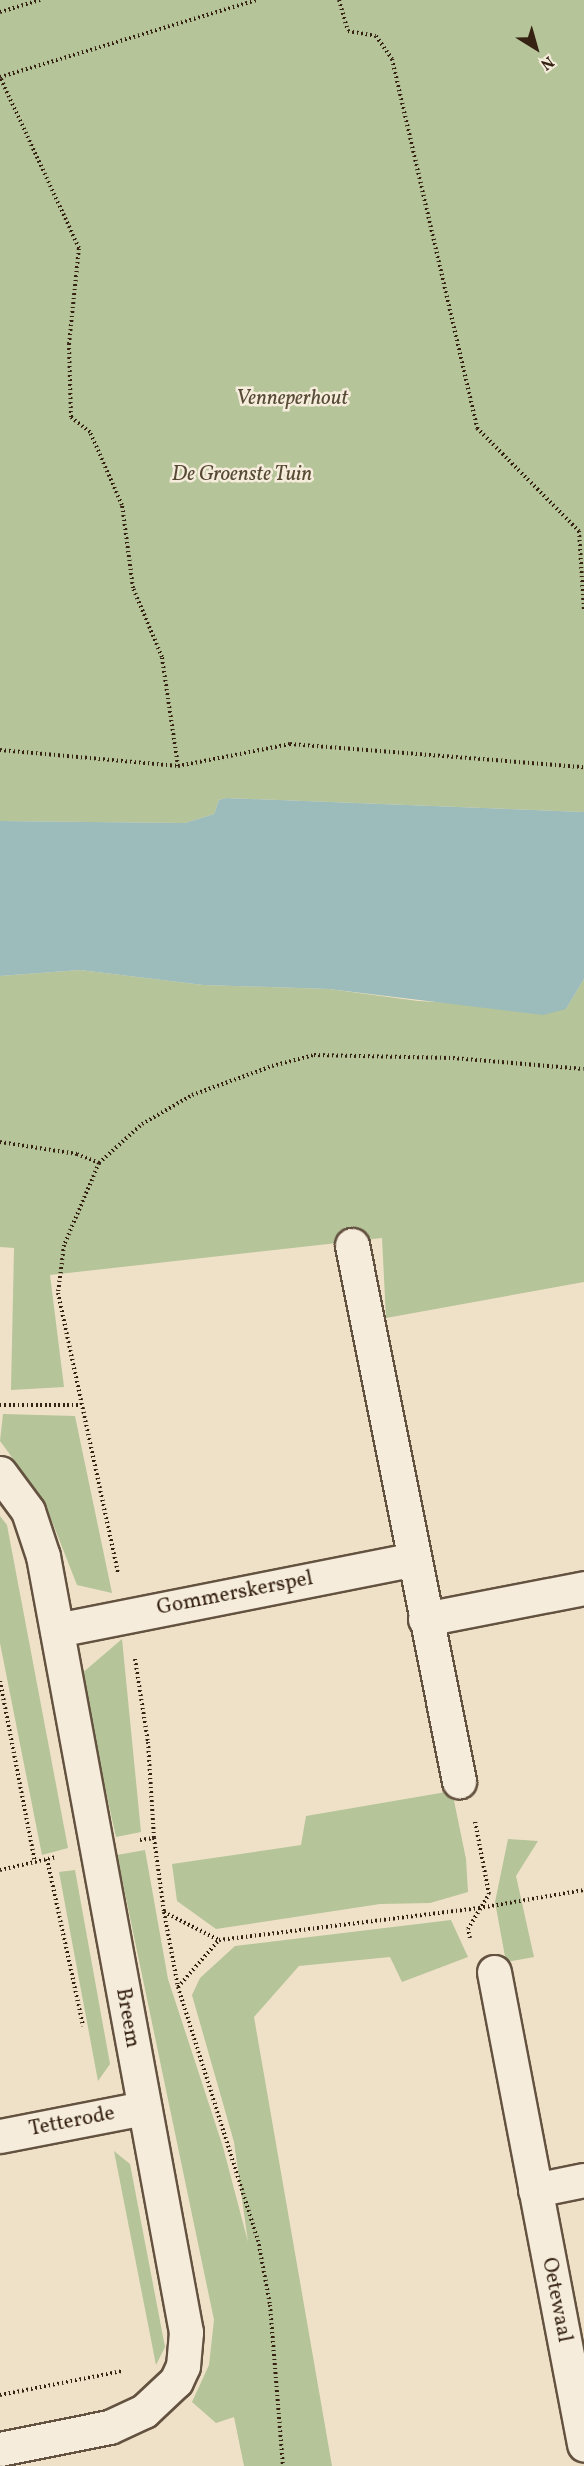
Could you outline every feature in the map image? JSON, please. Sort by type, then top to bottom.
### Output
[{"type":"street","points":[[352,1245],[459,1780]]},
{"type":"street","name":"Breem","points":[[0,1473],[28,1510],[38,1535],[186,2332],[183,2366],[163,2397],[125,2422],[0,2449]]},
{"type":"street","name":"Gommerskerspel","points":[[57,1630],[414,1559]]},
{"type":"street","points":[[425,1619],[584,1588]]},
{"type":"street","name":"Oetewaal","points":[[494,1972],[584,2445]]},
{"type":"street","name":"Tetterode","points":[[0,2136],[144,2108]]},
{"type":"street","points":[[535,2190],[584,2180]]},
{"type":"path","points":[[0,12],[40,0]]},
{"type":"path","points":[[178,766],[162,657],[133,588],[123,505],[90,432],[71,417],[69,344],[79,248],[0,77],[256,0]]},
{"type":"path","points":[[339,0],[348,31],[376,36],[392,59],[477,428],[579,531],[584,611]]},
{"type":"path","points":[[0,750],[178,766],[290,744],[584,767]]},
{"type":"path","points":[[120,1580],[59,1308],[64,1245],[99,1163],[142,1124],[192,1095],[272,1066],[314,1055],[443,1057],[584,1069]]},
{"type":"path","points":[[0,1142],[77,1154],[99,1163]]},
{"type":"path","points":[[0,1405],[81,1405]]},
{"type":"path","points":[[133,1649],[148,1742],[154,1838],[164,1912],[178,1987],[258,2240],[270,2305],[284,2466]]},
{"type":"path","points":[[0,1681],[35,1862]]},
{"type":"path","points":[[459,1780],[468,1782],[489,1894],[468,1929],[474,1960],[493,1964],[494,1972]]},
{"type":"path","points":[[164,1912],[219,1941],[479,1908],[584,1890]]},
{"type":"path","points":[[178,1987],[219,1941]]},
{"type":"path","points":[[0,2395],[126,2370]]},
{"type":"green space","name":"Venneperhout","points":[[0,0],[584,0],[584,812],[226,798],[219,800],[214,814],[185,823],[0,821]]},
{"type":"green space","points":[[80,970],[203,985],[329,989],[418,1001],[566,1009],[584,979],[584,1282],[386,1318],[382,1238],[50,1275],[64,1387],[11,1390],[14,1248],[0,1247],[0,976]]},
{"type":"green space","points":[[3,1414],[75,1416],[112,1593],[77,1585],[44,1501],[0,1441]]},
{"type":"green space","points":[[0,1516],[7,1525],[68,1848],[42,1855],[0,1643]]},
{"type":"green space","points":[[122,1639],[141,1832],[116,1837],[80,1675]]},
{"type":"green space","points":[[452,1791],[466,1859],[468,1892],[430,1903],[380,1904],[216,1929],[177,1901],[172,1864],[301,1845],[306,1816]]},
{"type":"green space","points":[[508,1839],[538,1841],[516,1876],[534,1957],[506,1962],[495,1902]]},
{"type":"green space","points":[[145,1850],[168,1979],[223,2147],[248,2242],[234,2142],[192,1995],[200,1978],[235,1946],[451,1920],[468,1957],[402,1982],[390,1957],[299,1966],[254,2017],[332,2466],[244,2466],[234,2417],[216,2423],[192,2402],[209,2365],[214,2320],[117,1855]]},
{"type":"green space","points":[[75,1870],[110,2064],[98,2081],[59,1872]]},
{"type":"green space","points":[[114,2151],[130,2164],[165,2347],[156,2365]]},
{"type":"water","points":[[226,798],[584,812],[584,979],[566,1009],[543,1015],[329,989],[203,985],[80,970],[0,976],[0,821],[185,823],[214,814],[219,800]]},
{"type":"park label","name":"De Groenste Tuin","points":[[242,475]]}]
